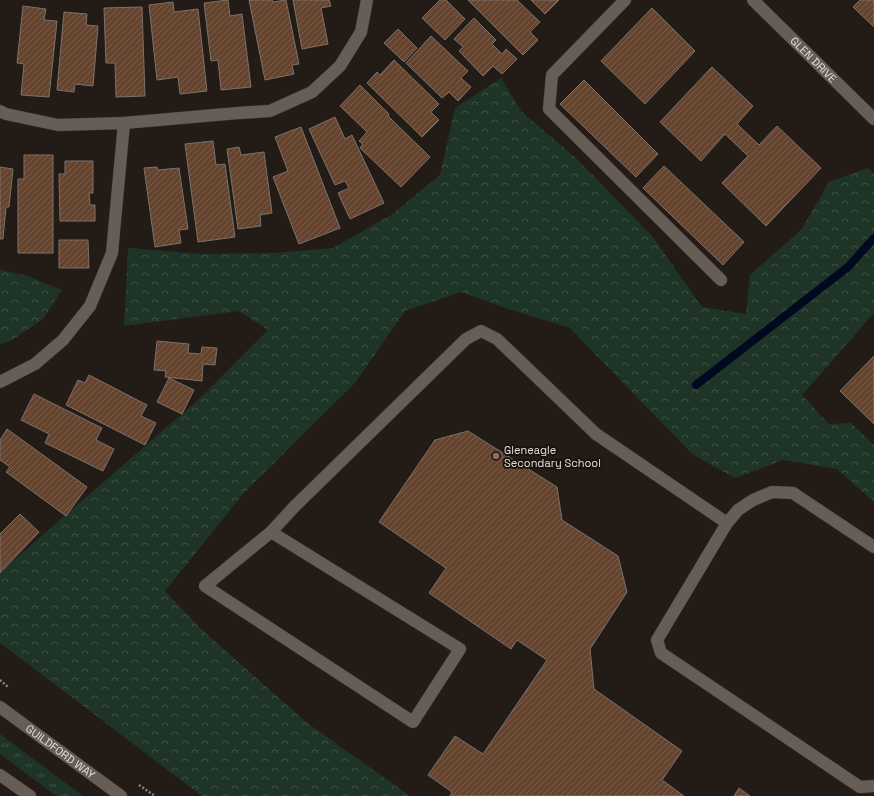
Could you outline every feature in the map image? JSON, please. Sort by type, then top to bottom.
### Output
[{"type":"main road","points":[[0,111],[6,114],[58,125],[124,123],[270,111],[312,92],[340,66],[361,32],[367,0]]},
{"type":"main road","points":[[625,0],[552,75],[549,109],[721,280]]},
{"type":"main road","name":"GLEN DRIVE","points":[[753,0],[874,119]]},
{"type":"main road","points":[[0,382],[35,364],[63,340],[90,306],[112,253],[124,123]]},
{"type":"main road","points":[[271,532],[460,649],[413,722],[205,586],[271,532],[294,507],[466,339],[481,331],[497,339],[596,434],[727,523]]},
{"type":"main road","points":[[874,547],[792,493],[772,492],[753,500],[738,510],[727,523],[657,640],[661,653],[860,787],[874,786]]},
{"type":"main road","name":"GUILDFORD WAY","points":[[0,707],[121,796]]},
{"type":"main road","points":[[0,775],[30,796]]},
{"type":"green space","points":[[501,78],[521,111],[576,158],[653,237],[702,307],[746,314],[750,275],[802,229],[829,182],[868,168],[874,174],[874,313],[802,395],[829,424],[851,423],[874,445],[874,502],[837,469],[783,460],[735,478],[692,454],[570,328],[511,310],[461,292],[405,311],[355,383],[244,493],[165,591],[200,628],[306,722],[410,796],[202,796],[0,643],[0,572],[198,400],[268,330],[239,311],[124,326],[128,248],[201,254],[275,253],[333,248],[391,215],[440,175],[455,108]]},
{"type":"green space","points":[[0,270],[25,275],[62,290],[43,319],[9,342],[0,344]]},
{"type":"green space","points":[[0,734],[83,796],[56,796],[0,754]]},
{"type":"building","points":[[228,0],[230,16],[242,14],[251,87],[221,90],[218,60],[211,61],[204,3]]},
{"type":"building","points":[[249,0],[272,0],[273,2],[286,0],[299,64],[292,65],[294,74],[265,80]]},
{"type":"building","points":[[293,0],[329,0],[331,6],[321,8],[328,44],[302,49]]},
{"type":"building","points":[[440,0],[446,0],[465,19],[445,40],[422,18]]},
{"type":"building","points":[[468,0],[517,0],[540,22],[530,32],[538,40],[523,55]]},
{"type":"building","points":[[531,0],[559,0],[545,14]]},
{"type":"building","points":[[860,0],[874,0],[874,27],[853,7]]},
{"type":"building","points":[[173,2],[174,12],[198,9],[207,91],[180,94],[178,77],[157,80],[149,5]]},
{"type":"building","points":[[23,6],[46,9],[44,20],[57,21],[49,97],[21,95],[24,64],[17,63]]},
{"type":"building","points":[[142,7],[145,96],[116,97],[115,63],[106,63],[104,8]]},
{"type":"building","points":[[652,8],[695,51],[645,104],[601,61]]},
{"type":"building","points":[[64,12],[87,14],[86,25],[98,26],[93,86],[75,84],[74,92],[57,90]]},
{"type":"building","points":[[474,18],[496,40],[492,44],[502,54],[506,49],[517,59],[502,74],[493,66],[483,76],[459,51],[463,47],[454,39]]},
{"type":"building","points":[[398,29],[417,48],[404,62],[384,43]]},
{"type":"building","points":[[431,36],[468,71],[461,78],[471,87],[458,101],[449,92],[442,98],[406,63]]},
{"type":"building","points":[[394,60],[439,104],[431,112],[439,120],[422,137],[367,83],[377,72],[380,75]]},
{"type":"building","points":[[712,67],[753,106],[737,124],[759,145],[777,126],[821,168],[766,226],[722,183],[748,156],[725,134],[701,161],[660,122]]},
{"type":"building","points":[[584,80],[658,154],[636,177],[560,104]]},
{"type":"building","points":[[360,85],[389,114],[388,116],[430,157],[401,187],[360,148],[363,144],[359,141],[367,132],[340,106]]},
{"type":"building","points":[[335,117],[345,139],[352,135],[384,203],[350,219],[338,193],[349,188],[345,181],[335,185],[309,129]]},
{"type":"building","points":[[301,127],[340,228],[299,244],[273,177],[288,171],[275,137]]},
{"type":"building","points":[[213,141],[216,165],[225,164],[235,237],[198,242],[185,144]]},
{"type":"building","points":[[239,147],[241,155],[264,152],[272,213],[260,215],[261,226],[238,229],[227,149]]},
{"type":"building","points":[[24,155],[53,155],[53,253],[18,253],[18,179],[24,179]]},
{"type":"building","points":[[65,161],[93,161],[93,193],[89,193],[90,205],[95,205],[95,221],[60,221],[59,174],[65,174]]},
{"type":"building","points":[[664,166],[744,242],[723,265],[643,188]]},
{"type":"building","points":[[0,167],[13,169],[9,207],[6,207],[3,239],[0,239]]},
{"type":"building","points":[[157,167],[158,170],[179,168],[188,229],[179,230],[181,243],[155,247],[144,168]]},
{"type":"building","points":[[59,240],[88,240],[89,268],[59,268]]},
{"type":"building","points":[[157,341],[189,344],[188,353],[201,354],[202,347],[217,348],[215,365],[203,364],[202,381],[165,377],[166,371],[154,370]]},
{"type":"building","points":[[874,356],[874,424],[840,391]]},
{"type":"building","points":[[89,375],[147,405],[141,416],[156,423],[145,445],[66,405],[78,380],[85,383]]},
{"type":"building","points":[[169,378],[194,390],[182,414],[157,402]]},
{"type":"building","points":[[34,394],[102,428],[96,440],[114,449],[103,471],[45,443],[49,434],[21,420]]},
{"type":"building","points":[[7,429],[87,487],[66,516],[6,472],[10,467],[0,460],[0,440]]},
{"type":"building","points":[[468,431],[557,487],[562,520],[618,556],[627,592],[590,649],[594,689],[682,751],[662,780],[684,796],[450,796],[452,792],[428,775],[455,736],[483,754],[547,660],[517,640],[511,649],[429,593],[446,568],[379,522],[435,440]]},
{"type":"building","points":[[20,514],[39,532],[0,573],[0,534]]},
{"type":"building","points":[[739,788],[750,796],[734,796]]},
{"type":"waterway","points":[[696,385],[848,267],[874,238]]},
{"type":"place","name":"Gleneagle Secondary School","points":[[496,456]]}]
